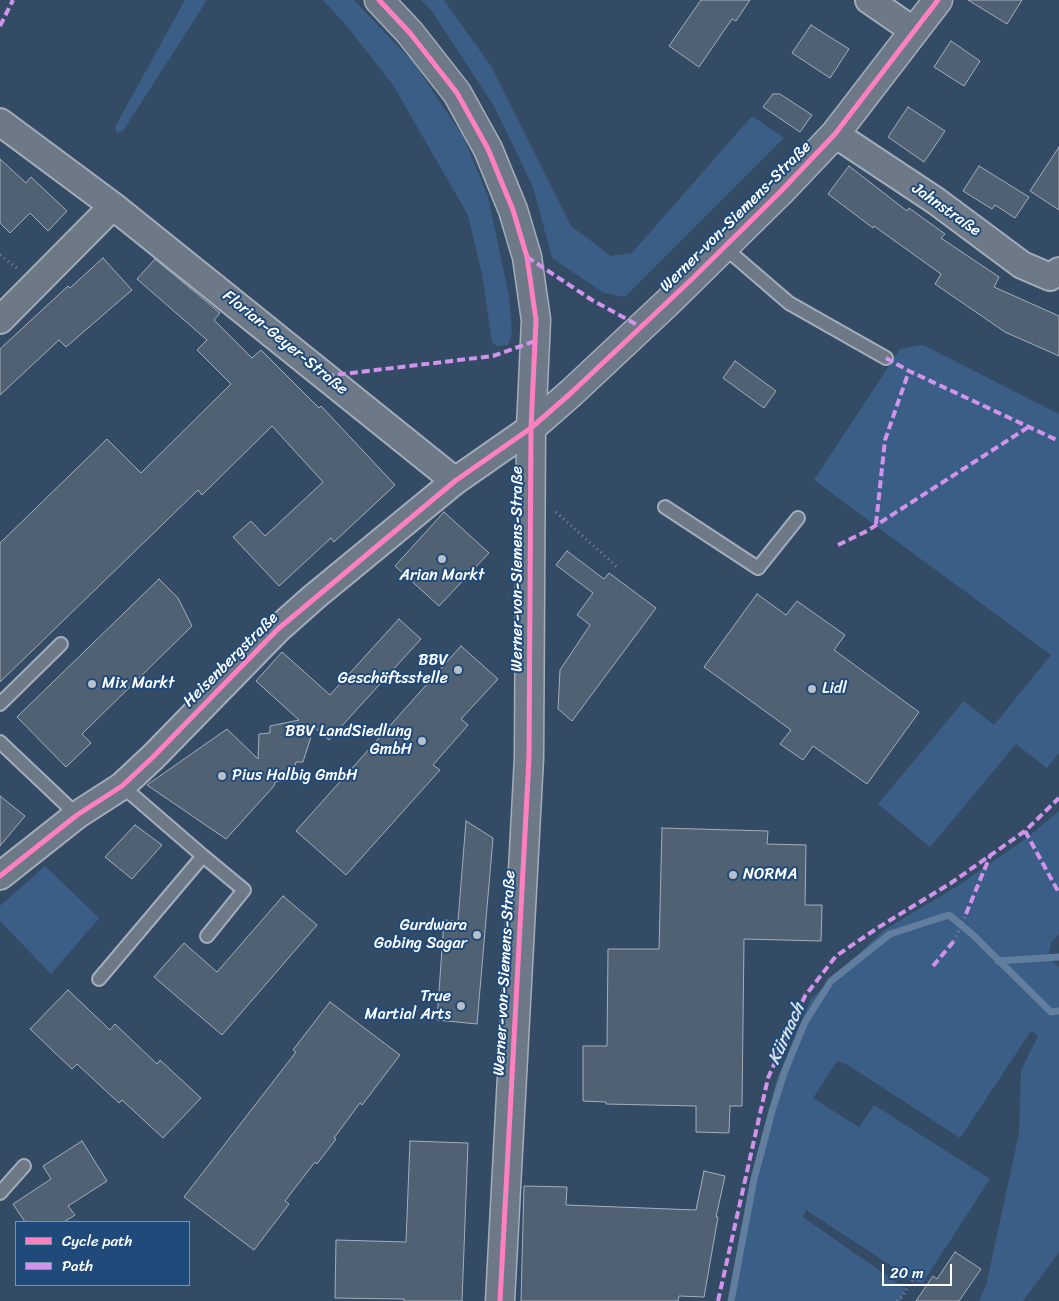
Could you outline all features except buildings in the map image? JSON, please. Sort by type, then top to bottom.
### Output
[{"type":"street","points":[[379,0],[410,32],[457,93],[488,149],[513,210],[526,257],[536,320],[531,428]]},
{"type":"street","points":[[868,0],[914,30]]},
{"type":"street","name":"Werner-von-Siemens-Straße","points":[[500,1301],[529,758],[531,428],[666,304],[780,192],[835,134],[938,0]]},
{"type":"street","name":"Florian-Geyer-Straße","points":[[0,122],[114,206],[455,481]]},
{"type":"street","name":"Jahnstraße","points":[[835,134],[936,201],[1022,265],[1050,277],[1059,271]]},
{"type":"street","points":[[0,320],[114,206]]},
{"type":"street","name":"Heisenbergstraße","points":[[0,876],[77,814],[122,786],[153,757],[278,629],[455,481],[531,428]]},
{"type":"lane","points":[[724,247],[789,303],[886,358]]},
{"type":"lane","points":[[665,507],[758,568],[798,518]]},
{"type":"lane","points":[[0,704],[61,644]]},
{"type":"lane","points":[[0,742],[77,814]]},
{"type":"lane","points":[[122,786],[244,890],[207,936]]},
{"type":"lane","points":[[98,980],[203,856]]},
{"type":"lane","points":[[0,1192],[24,1166]]},
{"type":"path","points":[[0,255],[13,264]]},
{"type":"path","points":[[532,490],[618,568]]},
{"type":"path","points":[[954,941],[966,914]]},
{"type":"path","points":[[897,1301],[902,1297],[913,1280]]},
{"type":"shaded area","points":[[185,0],[207,0],[123,131],[117,133],[115,127]]},
{"type":"shaded area","points":[[323,0],[354,0],[414,63],[464,138],[488,197],[509,296],[512,332],[508,345],[497,346],[492,342],[482,274],[468,215],[393,85],[346,25]]},
{"type":"shaded area","points":[[421,0],[444,0],[491,66],[571,226],[611,256],[632,253],[752,116],[784,138],[625,297],[604,293],[552,258],[533,187],[494,106],[431,10]]},
{"type":"shaded area","points":[[923,345],[1059,414],[1059,753],[1047,768],[1016,744],[930,847],[878,804],[964,701],[994,725],[1051,655],[814,480],[900,349]]},
{"type":"shaded area","points":[[1059,811],[1059,934],[1051,943],[1048,958],[1059,967],[1059,1252],[1023,1301],[979,1301],[986,1286],[1019,1133],[1021,1070],[1038,1036],[1031,1031],[960,1138],[848,1065],[837,1061],[813,1098],[859,1127],[874,1105],[990,1179],[922,1284],[806,1210],[803,1217],[906,1289],[900,1301],[728,1301],[776,1081],[811,999],[884,930],[956,887],[1028,837]]},
{"type":"shaded area","points":[[45,866],[99,918],[51,974],[0,921],[0,906]]},
{"type":"waterway","name":"Kürnach","points":[[731,1301],[754,1179],[772,1111],[784,1073],[805,1022],[831,981],[890,934],[949,915],[973,935],[1051,1012],[1059,1011]]},
{"type":"waterway","name":"Kürnach","points":[[998,961],[1059,957]]},
{"type":"marked path","points":[[0,26],[13,0]]},
{"type":"marked path","points":[[527,257],[592,300],[641,327]]},
{"type":"marked path","points":[[326,376],[493,356],[535,341]]},
{"type":"marked path","points":[[886,358],[909,371],[1059,441]]},
{"type":"marked path","points":[[876,524],[885,440],[909,371]]},
{"type":"marked path","points":[[838,545],[867,531],[1030,426]]},
{"type":"marked path","points":[[718,1301],[768,1078],[805,996],[836,956],[951,883],[1025,831],[1059,798]]},
{"type":"marked path","points":[[1025,831],[1059,893]]},
{"type":"marked path","points":[[966,914],[990,856]]},
{"type":"marked path","points":[[933,966],[954,941]]},
{"type":"cycle path","points":[[379,0],[410,33],[457,93],[488,149],[513,210],[527,257],[536,320],[531,428],[529,758],[500,1301]]},
{"type":"cycle path","points":[[0,876],[77,815],[122,786],[153,757],[278,629],[455,481],[531,428],[571,393],[694,277],[780,192],[835,134],[938,0]]},
{"type":"place","name":"Arian Markt","points":[[442,559]]},
{"type":"place","name":"BBV Geschäftsstelle","points":[[458,670]]},
{"type":"place","name":"Mix Markt","points":[[92,684]]},
{"type":"place","name":"Lidl","points":[[812,689]]},
{"type":"place","name":"BBV LandSiedlung GmbH","points":[[422,741]]},
{"type":"place","name":"Pius Halbig GmbH","points":[[222,776]]},
{"type":"place","name":"NORMA","points":[[733,875]]},
{"type":"place","name":"Gurdwara Gobing Sagar","points":[[477,935]]},
{"type":"place","name":"True Martial Arts","points":[[461,1006]]}]
